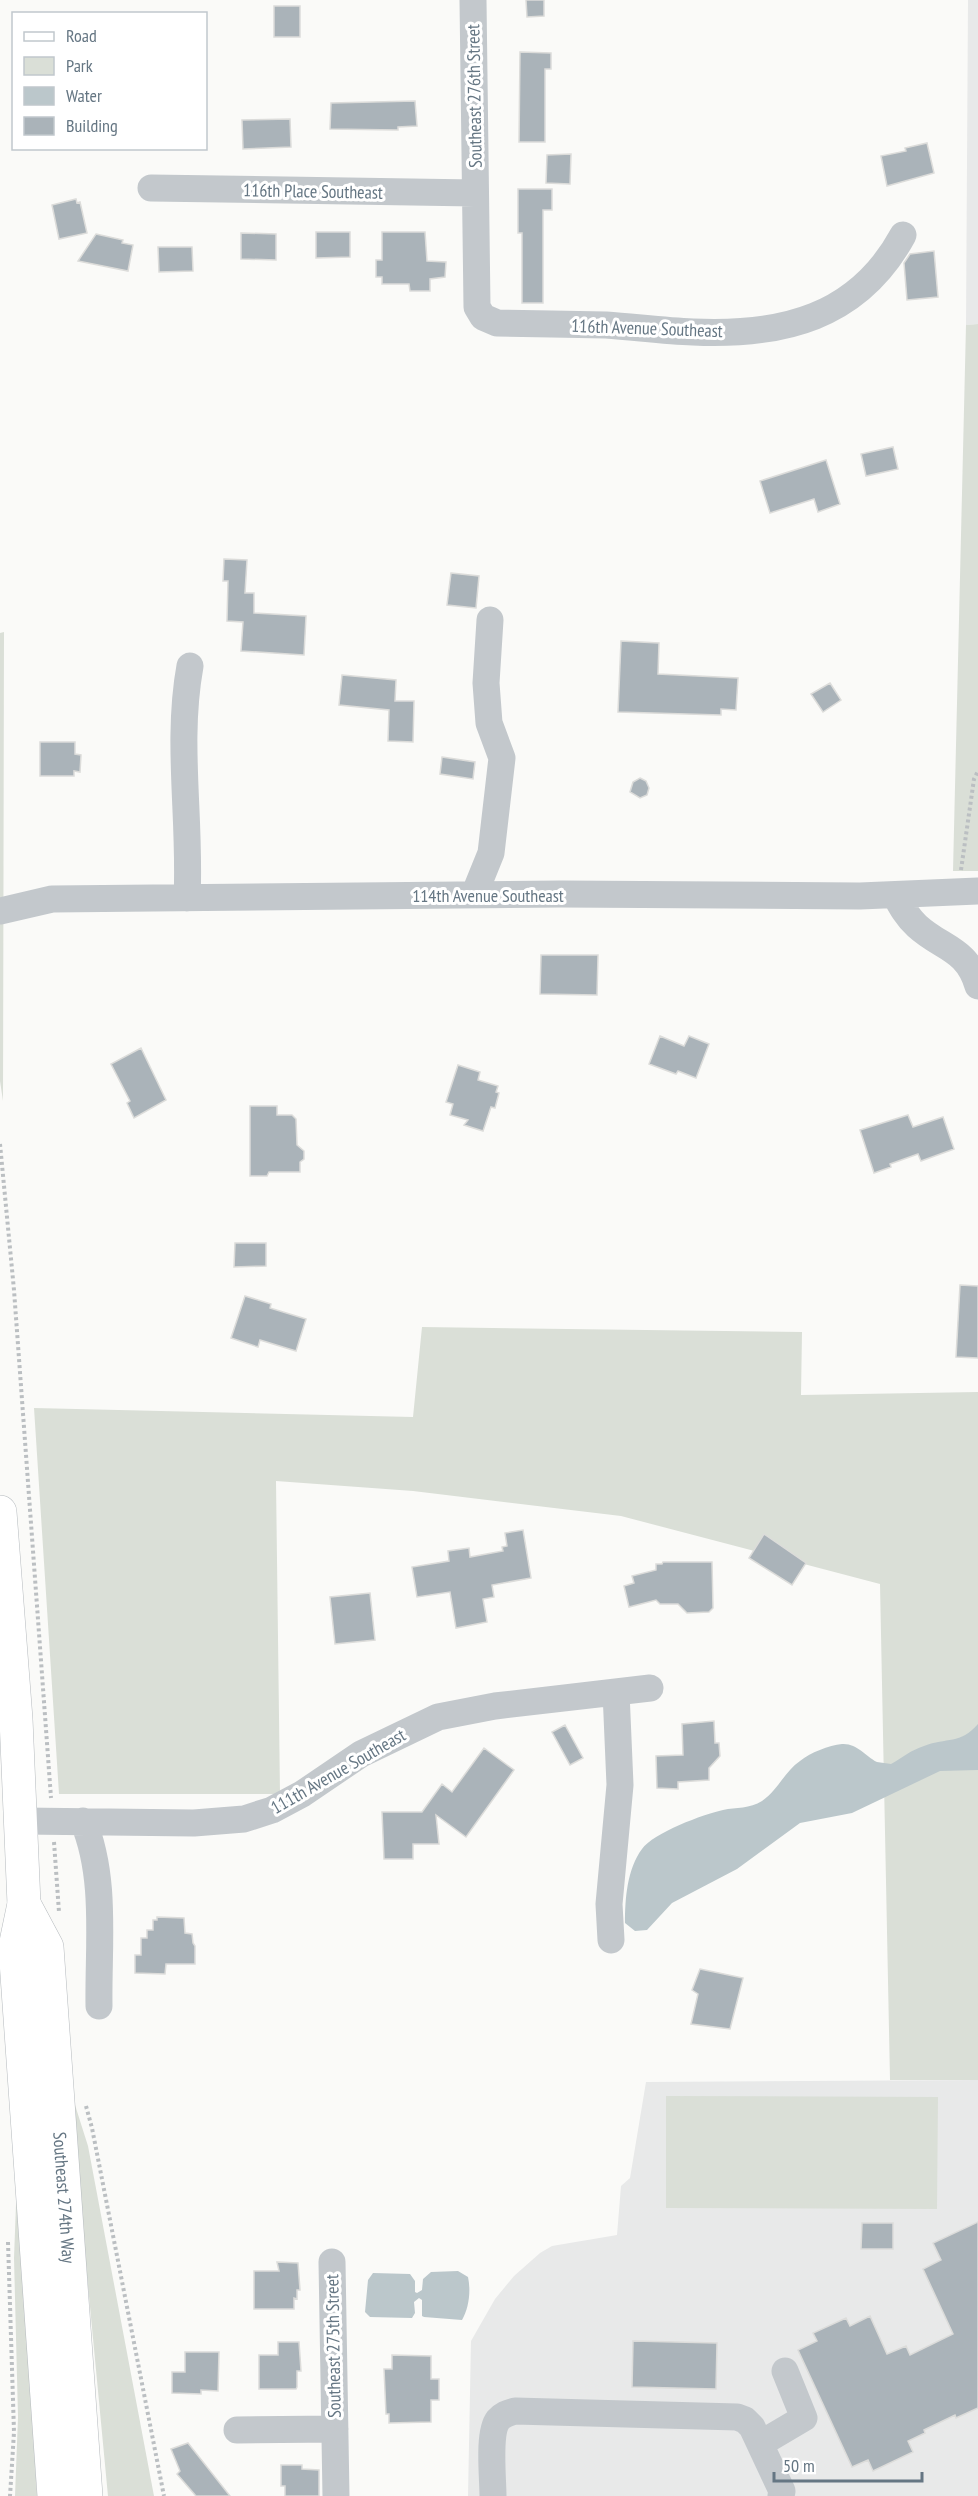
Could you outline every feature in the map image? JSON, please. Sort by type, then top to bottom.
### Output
[{"type":"main road","name":"Southeast 274th Way","points":[[0,1512],[6,1663],[21,1821],[24,1904],[15,1947],[54,2496]]},
{"type":"main road","name":"Southeast 274th Way","points":[[24,1904],[47,1947],[86,2496]]},
{"type":"street","name":"Southeast 276th Street","points":[[473,0],[475,193]]},
{"type":"street","name":"116th Place Southeast","points":[[152,188],[475,193]]},
{"type":"street","name":"116th Avenue Southeast","points":[[475,193],[477,307],[483,317],[497,323],[607,325],[694,333],[748,330],[795,323],[828,311],[858,293],[884,267],[903,235]]},
{"type":"street","points":[[474,895],[491,853],[502,758],[489,723],[486,682],[490,620]]},
{"type":"street","points":[[187,898],[188,867],[183,770],[185,696],[190,666]]},
{"type":"street","name":"114th Avenue Southeast","points":[[0,911],[52,899],[474,895],[895,895],[968,891]]},
{"type":"street","points":[[895,895],[916,925],[964,957],[978,986]]},
{"type":"street","name":"111th Avenue Southeast","points":[[21,1821],[195,1823],[244,1819],[272,1810],[302,1794],[361,1754],[402,1732],[438,1717],[495,1706],[650,1688]]},
{"type":"street","points":[[611,1940],[609,1904],[620,1785],[616,1692]]},
{"type":"street","points":[[83,1821],[94,1850],[98,1875],[99,2006]]},
{"type":"street","name":"Southeast 275th Street","points":[[332,2262],[336,2496]]},
{"type":"street","points":[[760,2444],[804,2418],[785,2372]]},
{"type":"street","points":[[493,2496],[493,2431],[497,2421],[504,2414],[515,2411],[737,2417],[745,2420],[752,2427],[782,2491],[781,2496]]},
{"type":"street","name":"Southeast 275th Street","points":[[237,2430],[335,2430]]},
{"type":"path","points":[[968,891],[974,779],[978,771]]},
{"type":"shaded area","points":[[968,0],[978,0],[978,324],[966,325]]},
{"type":"shaded area","points":[[978,2080],[978,2496],[468,2496],[471,2341],[495,2299],[514,2276],[540,2253],[552,2246],[617,2235],[621,2186],[630,2178],[646,2082]]},
{"type":"green space","points":[[978,324],[978,871],[953,871],[966,325]]},
{"type":"green space","points":[[4,632],[3,1101],[0,1081],[0,633]]},
{"type":"green space","points":[[422,1327],[802,1332],[801,1395],[978,1392],[978,2080],[890,2080],[880,1584],[621,1516],[413,1491],[276,1481],[280,1794],[59,1794],[34,1408],[413,1417]]},
{"type":"green space","points":[[69,2086],[88,2146],[154,2496],[108,2496]]},
{"type":"green space","points":[[666,2096],[938,2097],[937,2209],[666,2208]]},
{"type":"green space","points":[[18,2151],[37,2496],[15,2496],[18,2417],[14,2258]]},
{"type":"water","points":[[978,1724],[978,1770],[940,1771],[852,1813],[800,1823],[737,1869],[672,1903],[647,1930],[635,1931],[625,1923],[626,1894],[633,1866],[642,1849],[657,1837],[704,1816],[757,1804],[773,1792],[795,1765],[809,1755],[826,1748],[847,1744],[877,1762],[891,1764],[932,1743],[959,1738]]},
{"type":"water","points":[[458,2271],[468,2277],[469,2282],[468,2305],[462,2320],[422,2316],[422,2300],[419,2298],[414,2302],[415,2313],[412,2318],[370,2317],[365,2312],[368,2280],[373,2273],[410,2274],[415,2281],[415,2292],[417,2293],[422,2290],[423,2279],[431,2272]]},
{"type":"building","points":[[526,0],[544,0],[544,16],[527,17]]},
{"type":"building","points":[[274,6],[300,6],[300,37],[274,37]]},
{"type":"building","points":[[520,52],[551,53],[551,69],[545,69],[545,142],[519,142]]},
{"type":"building","points":[[415,101],[417,126],[398,127],[398,130],[330,129],[331,103]]},
{"type":"building","points":[[290,119],[291,147],[243,149],[242,120]]},
{"type":"building","points":[[927,143],[934,173],[887,186],[881,156],[906,151],[905,148]]},
{"type":"building","points":[[571,154],[570,184],[546,183],[547,155]]},
{"type":"building","points":[[518,189],[552,189],[552,210],[543,210],[543,303],[522,303],[522,233],[518,233]]},
{"type":"building","points":[[76,199],[77,203],[80,202],[87,233],[59,239],[52,205]]},
{"type":"building","points":[[316,232],[350,232],[350,257],[316,258]]},
{"type":"building","points":[[382,232],[425,232],[427,261],[446,262],[445,277],[430,279],[430,291],[410,291],[409,284],[382,284],[382,277],[376,277],[376,260],[382,260]]},
{"type":"building","points":[[241,233],[276,234],[276,260],[241,259]]},
{"type":"building","points":[[96,234],[123,240],[122,243],[133,245],[128,271],[78,261]]},
{"type":"building","points":[[158,247],[192,247],[193,271],[159,272]]},
{"type":"building","points":[[934,251],[938,297],[907,300],[904,263],[910,254]]},
{"type":"building","points":[[893,447],[898,469],[866,476],[861,454]]},
{"type":"building","points":[[826,460],[840,504],[818,512],[814,499],[770,513],[760,481]]},
{"type":"building","points":[[224,559],[247,560],[245,593],[254,593],[254,613],[306,616],[304,655],[241,651],[243,622],[227,621],[228,581],[223,581]]},
{"type":"building","points":[[451,573],[479,576],[476,608],[447,605]]},
{"type":"building","points":[[621,641],[659,643],[658,674],[738,678],[736,710],[721,709],[721,715],[618,712]]},
{"type":"building","points":[[342,675],[396,680],[395,701],[414,701],[413,742],[388,741],[389,710],[339,705]]},
{"type":"building","points":[[830,683],[841,700],[823,712],[811,694]]},
{"type":"building","points":[[40,742],[75,742],[75,754],[81,755],[80,772],[74,771],[74,776],[40,776]]},
{"type":"building","points":[[442,757],[475,762],[473,779],[440,774]]},
{"type":"building","points":[[640,778],[646,781],[649,788],[647,795],[640,798],[630,792],[633,782]]},
{"type":"building","points":[[541,955],[598,955],[597,995],[540,994]]},
{"type":"building","points":[[660,1036],[684,1046],[689,1036],[709,1044],[696,1078],[678,1071],[676,1074],[649,1064]]},
{"type":"building","points":[[141,1048],[166,1100],[134,1118],[127,1103],[130,1101],[111,1064]]},
{"type":"building","points":[[458,1065],[480,1072],[478,1080],[498,1086],[496,1092],[499,1093],[495,1108],[491,1107],[483,1131],[464,1125],[468,1120],[450,1115],[453,1104],[446,1102]]},
{"type":"building","points":[[250,1106],[277,1106],[277,1115],[292,1115],[296,1119],[297,1145],[304,1151],[304,1159],[300,1162],[300,1172],[269,1172],[267,1176],[250,1176]]},
{"type":"building","points":[[908,1115],[913,1127],[943,1117],[954,1149],[921,1161],[918,1154],[890,1164],[891,1167],[874,1173],[860,1130]]},
{"type":"building","points":[[235,1243],[266,1243],[266,1266],[234,1267]]},
{"type":"building","points":[[960,1285],[978,1286],[978,1358],[956,1357]]},
{"type":"building","points":[[245,1296],[271,1304],[270,1308],[306,1319],[296,1351],[260,1340],[258,1347],[231,1338]]},
{"type":"building","points":[[523,1530],[531,1578],[492,1585],[494,1597],[483,1599],[487,1622],[456,1628],[450,1592],[417,1597],[412,1567],[449,1561],[448,1551],[469,1548],[470,1557],[503,1551],[502,1547],[507,1546],[505,1533]]},
{"type":"building","points":[[764,1534],[806,1563],[792,1585],[749,1558]]},
{"type":"building","points":[[712,1562],[713,1608],[709,1612],[687,1613],[678,1604],[660,1604],[656,1600],[629,1607],[624,1586],[634,1583],[632,1576],[656,1570],[656,1564]]},
{"type":"building","points":[[370,1593],[375,1640],[335,1644],[330,1597]]},
{"type":"building","points":[[714,1721],[715,1743],[719,1743],[720,1756],[709,1768],[709,1780],[678,1782],[678,1789],[657,1788],[656,1756],[683,1755],[682,1724]]},
{"type":"building","points":[[565,1725],[583,1758],[570,1765],[552,1732]]},
{"type":"building","points":[[484,1748],[514,1770],[466,1837],[436,1815],[439,1844],[413,1844],[413,1859],[384,1859],[382,1812],[422,1812],[442,1784],[452,1792]]},
{"type":"building","points":[[157,1917],[184,1918],[185,1933],[192,1934],[195,1946],[195,1964],[166,1964],[165,1974],[135,1973],[135,1955],[141,1955],[141,1938],[147,1938],[147,1930],[153,1930],[153,1920],[157,1920]]},
{"type":"building","points":[[700,1969],[743,1978],[730,2029],[691,2024],[698,1994],[692,1990]]},
{"type":"building","points":[[978,2222],[978,2408],[956,2418],[955,2415],[924,2430],[925,2433],[908,2441],[913,2452],[873,2471],[868,2460],[852,2467],[798,2350],[817,2341],[813,2333],[846,2318],[850,2326],[870,2316],[887,2354],[906,2346],[910,2355],[953,2334],[923,2269],[941,2260],[933,2243]]},
{"type":"building","points":[[862,2223],[893,2223],[893,2249],[861,2249]]},
{"type":"building","points":[[277,2262],[298,2263],[300,2290],[297,2290],[297,2299],[294,2298],[294,2309],[254,2309],[254,2271],[279,2271]]},
{"type":"building","points":[[633,2341],[717,2343],[716,2389],[632,2387]]},
{"type":"building","points":[[278,2342],[299,2342],[301,2371],[297,2371],[297,2387],[296,2389],[259,2389],[259,2355],[278,2355]]},
{"type":"building","points":[[185,2352],[219,2352],[218,2391],[201,2390],[201,2394],[172,2393],[172,2372],[185,2372]]},
{"type":"building","points":[[392,2355],[431,2356],[431,2379],[439,2379],[439,2400],[431,2400],[431,2422],[389,2423],[389,2414],[386,2414],[384,2369],[392,2369]]},
{"type":"building","points":[[188,2443],[230,2496],[196,2496],[177,2474],[180,2471],[171,2449]]},
{"type":"building","points":[[281,2465],[302,2465],[302,2469],[319,2470],[319,2496],[285,2496],[285,2486],[281,2486]]}]
